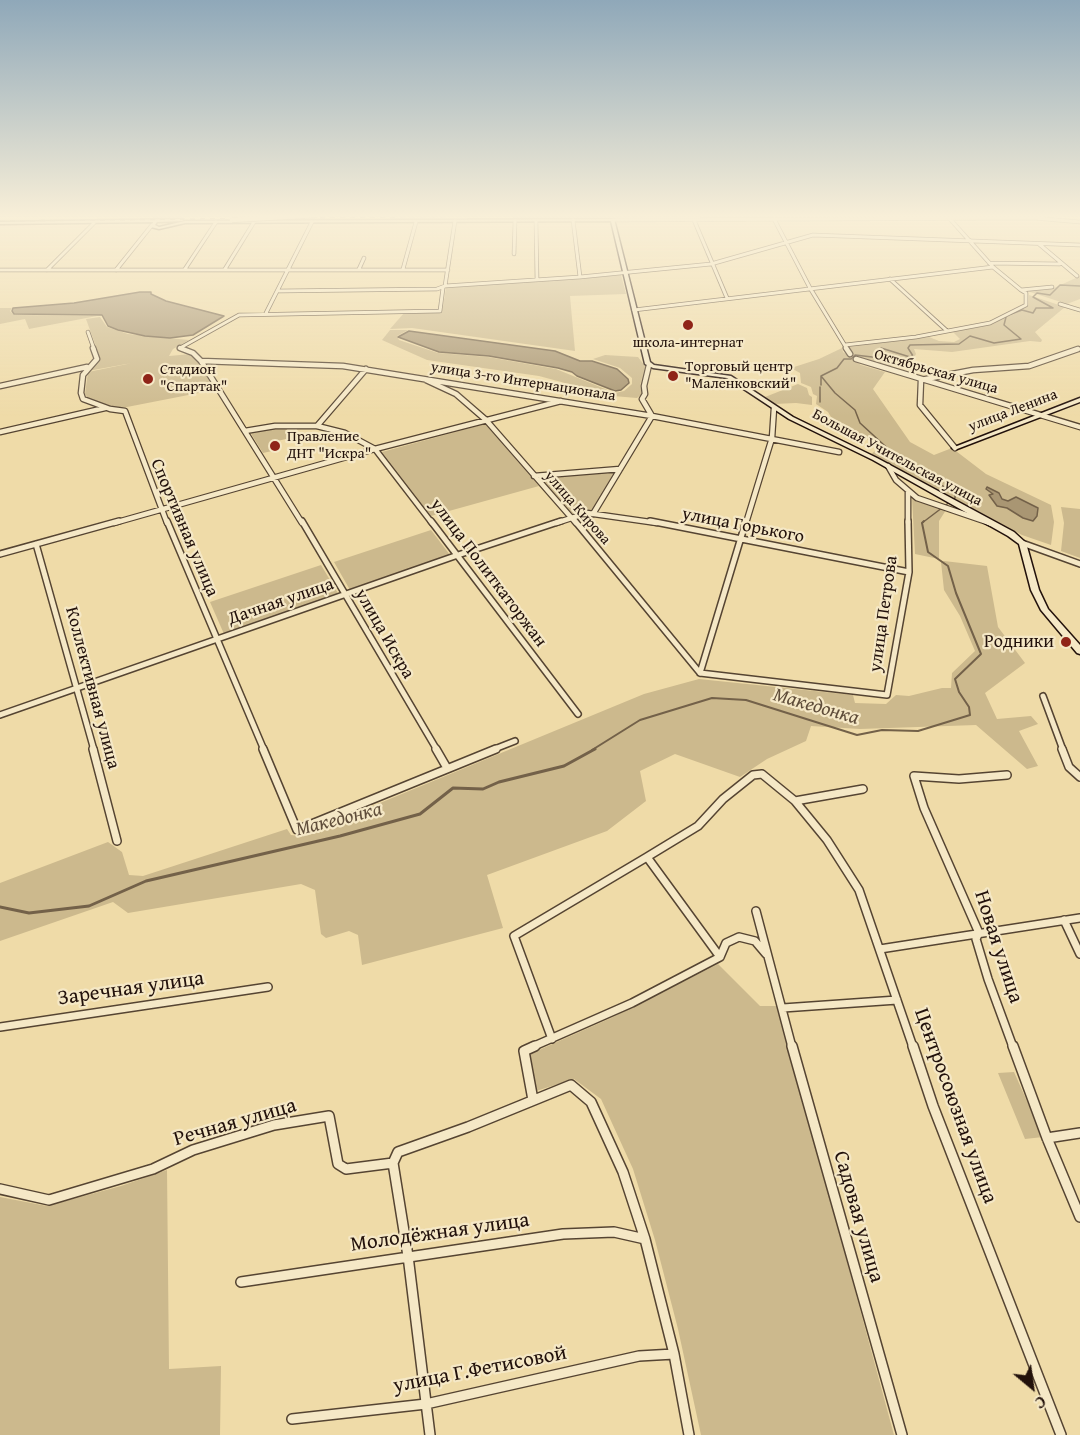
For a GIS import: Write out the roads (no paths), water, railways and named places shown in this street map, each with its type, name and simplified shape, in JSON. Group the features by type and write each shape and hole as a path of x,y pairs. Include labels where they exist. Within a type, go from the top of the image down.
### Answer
{"main road":[{"path":"626,282 647,362"},
{"name":"Большая Учительская улица","path":"647,362 729,378 791,418 942,495 1022,543"},
{"name":"улица Ленина","path":"955,448 1080,400"},
{"path":"1022,543 1038,597 1045,610 1080,651"}],"street":[{"path":"266,313 283,282"},
{"path":"266,313 440,311 445,282"},
{"path":"279,291 444,287 511,282"},
{"path":"719,282 727,298"},
{"name":"Октябрьская улица","path":"807,282 845,345 846,351 850,354"},
{"path":"634,310 864,282"},
{"path":"893,282 946,330"},
{"path":"845,345 916,337 990,323 1026,305 1026,293 1011,282"},
{"path":"1021,290 1052,287"},
{"path":"1060,304 1080,310"},
{"name":"улица Искра","path":"266,313 239,315 180,348 193,353 201,361 346,595 447,768"},
{"name":"Спортивная улица","path":"88,332 97,359 83,375 82,399 105,408 125,411 141,458 197,596 218,640 297,830 447,768"},
{"path":"955,448 920,405 921,380 973,370 1029,366 1078,349"},
{"name":"Октябрьская улица","path":"856,359 1080,427"},
{"name":"улица 3-го Интернационала","path":"201,361 366,369 562,400 839,452"},
{"path":"593,514 652,416 642,399 645,394 647,362"},
{"path":"0,386 89,367"},
{"path":"317,426 366,369"},
{"name":"улица Кирова","path":"420,378 456,394 486,420 572,518 700,673"},
{"path":"0,554 275,479 375,449 562,400"},
{"path":"0,432 105,408"},
{"path":"700,673 772,438 774,408"},
{"path":"245,431 274,426 317,426 345,433 375,449"},
{"name":"улица Политкаторжан","path":"375,449 578,714"},
{"path":"888,466 896,480 917,498 993,524"},
{"path":"534,476 620,469"},
{"name":"улица Петрова","path":"700,673 887,695 909,572 908,492"},
{"name":"улица Горького","path":"572,518 593,514 642,520 909,572"},
{"name":"Дачная улица","path":"0,715 455,556 572,518"},
{"path":"1022,543 1080,564"},
{"name":"Коллективная улица","path":"36,544 78,689 117,841"},
{"path":"1043,696 1069,767 1080,777"},
{"path":"447,768 515,741"},
{"name":"Центросоюзная улица","path":"647,857 698,826 723,799 753,775 762,774 795,801 827,840 859,890 933,1106 1061,1435"},
{"name":"Новая улица","path":"1007,775 959,779 914,776 924,808 979,933 976,939 988,979 1047,1138 1080,1218"},
{"path":"795,801 863,789"},
{"path":"552,1039 514,936 647,857 720,957"},
{"name":"Садовая улица","path":"756,911 810,1115 903,1435"},
{"path":"880,949 1080,918"},
{"path":"1064,920 1080,954"},
{"path":"532,1100 524,1051 632,1004 720,957 726,943 739,937 755,941 767,955"},
{"name":"Заречная улица","path":"0,1026 267,987"},
{"path":"783,1008 897,1000"},
{"path":"430,1435 408,1256 393,1163 398,1152 468,1127 571,1085 591,1102 623,1172 645,1239 674,1354 689,1435"},
{"name":"Речная улица","path":"0,1189 49,1200 153,1169 193,1150 274,1125 328,1116 338,1164 346,1169 393,1163"},
{"path":"1047,1138 1080,1133"},
{"name":"Молодёжная улица","path":"241,1282 563,1234 614,1232 645,1239"},
{"name":"улица Г.Фетисовой","path":"292,1419 426,1404 639,1356 674,1354"}],"waterway":[{"name":"Македонка","path":"1011,314 1022,310 1033,313 1036,308 1053,308 1033,297 1037,293 1050,295 1060,285 1080,286"},
{"name":"Македонка","path":"821,376 837,368 844,359 851,359 855,355 881,358 881,348 910,357 913,356 908,348 910,345 959,344 970,336 994,343 1021,339 1004,325 1006,317"},
{"name":"Македонка","path":"821,376 835,393 855,410 860,423 896,456 955,494 955,498 922,523"},
{"name":"Македонка","path":"821,376 821,385"},
{"path":"820,387 820,402"},
{"name":"Македонка","path":"592,750 640,720 712,698 746,700 857,735 882,730 918,731 970,715 969,707 959,692 955,679 981,654 956,593 948,566 928,552 922,523"},
{"name":"Македонка","path":"0,907 29,913 89,906 146,881 340,836 420,814 453,788 483,789 499,782 564,766 595,749"}],"place":[{"name":"школа-интернат","path":"688,325"},
{"name":"Торговый центр \"Маленковский\"","path":"673,376"},
{"name":"Стадион \"Спартак\"","path":"148,379"},
{"name":"Правление ДНТ \"Искра\"","path":"275,446"},
{"name":"Родники","path":"1066,642"}]}
